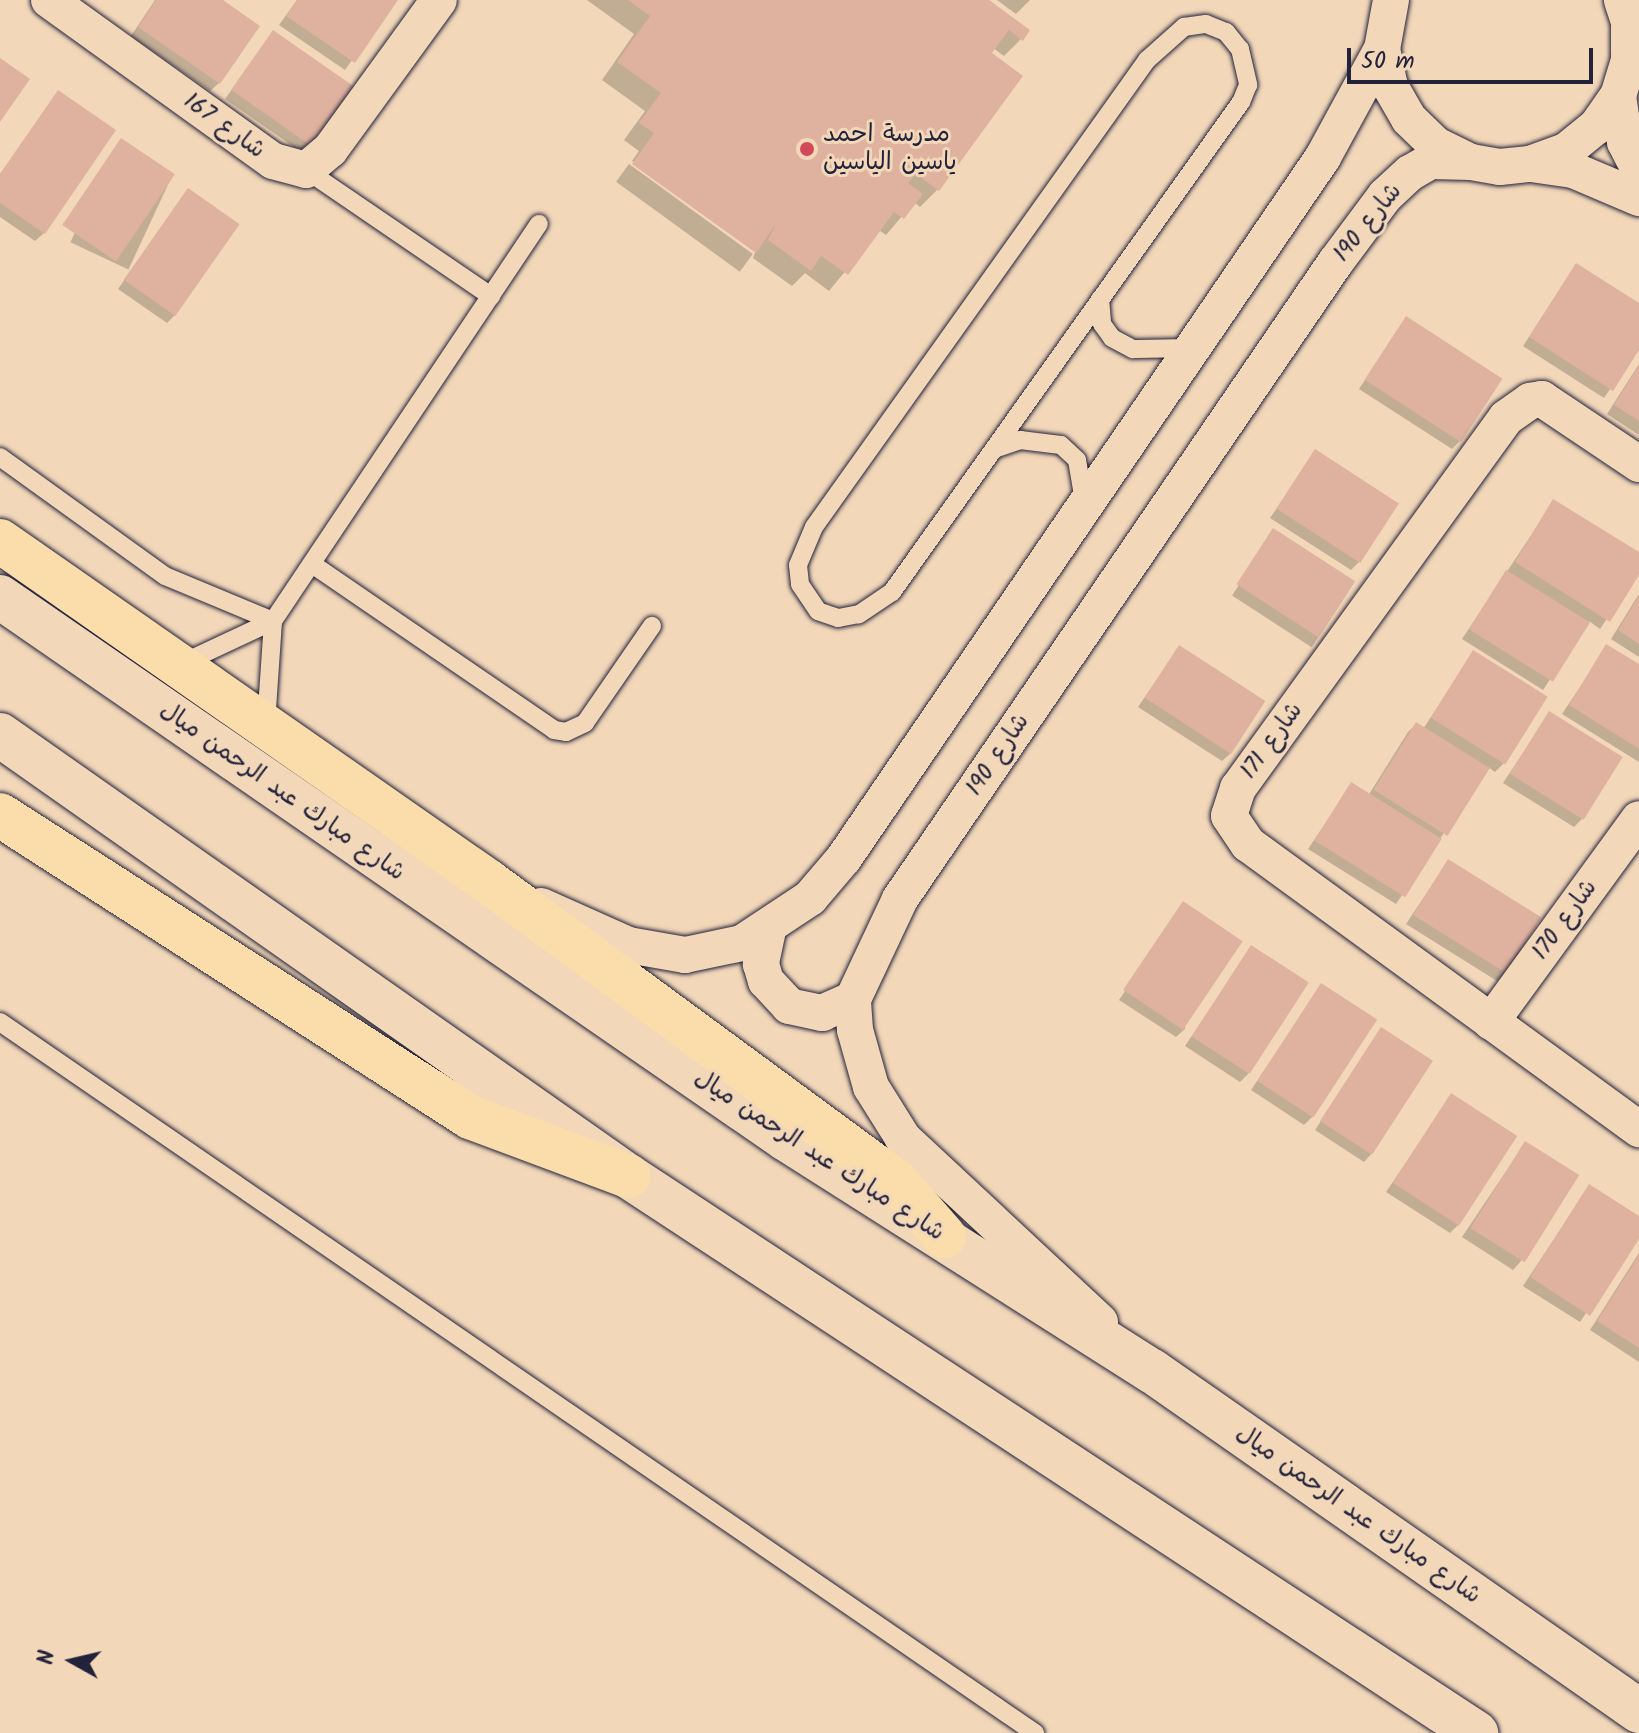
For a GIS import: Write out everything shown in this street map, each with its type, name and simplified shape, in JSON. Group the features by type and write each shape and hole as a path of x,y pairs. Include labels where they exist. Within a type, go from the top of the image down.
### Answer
{"highway":[{"path":"0,541 489,882 897,1182 944,1236"},
{"path":"0,815 470,1117 628,1176"}],"main road":[{"name":"شارع مبارك عبد الرحمن ميال","path":"0,597 786,1139 944,1236 1152,1371 1639,1711"},
{"path":"0,735 628,1176 1476,1733"}],"street":[{"name":"شارع 167","path":"49,0 273,161 306,170"},
{"path":"306,170 330,150 439,0"},
{"path":"489,882 656,953 714,952 768,930 810,898 844,858 1323,157 1382,49 1391,0"},
{"path":"1530,164 1576,143 1596,127 1618,96 1629,60 1629,22 1622,0"},
{"path":"1382,49 1390,86 1409,119 1436,145 1471,162"},
{"path":"1618,96 1625,142 1639,169"},
{"name":"شارع 190","path":"853,999 900,899 1335,263 1385,196 1410,173 1431,161 1530,164 1573,170 1639,198"},
{"name":"شارع 171","path":"1639,464 1542,399 1530,401 1506,418 1238,788 1229,816 1248,844 1639,1129"},
{"name":"شارع 170","path":"1491,1022 1639,819"},
{"path":"768,930 761,964 775,995 789,1006 822,1013 853,999 855,1030 871,1087 903,1138 1152,1371"}],"lane":[{"path":"1206,24 1226,32 1247,65 1248,85 1241,102 1100,299 994,449 877,605 838,618 818,611 807,600 798,565 814,527 1147,60 1184,27 1206,24"},
{"path":"306,170 491,296"},
{"path":"178,666 273,621 539,224"},
{"path":"1100,299 1102,324 1112,338 1133,349 1192,348"},
{"path":"994,449 1020,440 1061,445 1077,460 1085,504"},
{"path":"0,457 165,576 273,621"},
{"path":"312,564 554,730 566,732 585,723 652,626"},
{"path":"266,728 273,621"},
{"path":"0,1022 1035,1733"}],"building":[{"path":"156,0 223,0 260,26 220,84 138,27"},
{"path":"297,0 398,0 355,63 286,16"},
{"name":"مدرسة احمد ياسين الياسين","path":"628,0 989,0 1030,30 1023,41 1009,30 992,53 1023,76 939,191 916,174 908,183 923,194 904,219 894,212 848,275 821,256 811,271 768,240 776,224 756,253 632,164 654,133 639,123 661,93 617,62 650,16"},
{"path":"273,30 361,91 319,151 231,90"},
{"path":"0,58 30,79 0,122"},
{"path":"58,90 116,130 45,234 0,203 0,174"},
{"path":"121,138 175,174 116,261 62,225"},
{"path":"188,188 240,224 175,316 124,280"},
{"path":"1576,263 1639,303 1639,350 1613,391 1529,337"},
{"path":"1406,316 1502,379 1461,442 1365,380"},
{"path":"1639,365 1639,421 1614,405"},
{"path":"1315,449 1399,503 1360,563 1276,509"},
{"path":"1553,499 1639,552 1639,575 1610,622 1515,562"},
{"path":"1273,528 1355,581 1319,638 1237,584"},
{"path":"1506,570 1590,622 1553,682 1469,629"},
{"path":"1639,596 1639,644 1618,630"},
{"path":"1606,644 1639,664 1639,749 1569,705"},
{"path":"1179,645 1265,701 1231,754 1145,698"},
{"path":"1473,650 1548,697 1505,764 1431,718"},
{"path":"1549,711 1623,757 1584,820 1510,774"},
{"path":"1416,722 1490,768 1447,836 1374,790"},
{"path":"1351,782 1442,839 1405,897 1314,841"},
{"path":"1448,859 1541,917 1506,973 1413,915"},
{"path":"1183,901 1243,941 1183,1030 1123,990"},
{"path":"1251,945 1309,983 1250,1074 1192,1036"},
{"path":"1321,983 1377,1019 1313,1118 1257,1081"},
{"path":"1381,1027 1433,1061 1372,1155 1320,1121"},
{"path":"1451,1093 1517,1136 1459,1226 1393,1183"},
{"path":"1525,1141 1579,1175 1525,1262 1470,1228"},
{"path":"1589,1184 1639,1216 1639,1239 1590,1316 1530,1277"},
{"path":"1639,1255 1639,1348 1597,1321"}],"place":[{"name":"مدرسة احمد ياسين الياسين","path":"807,149"}]}
